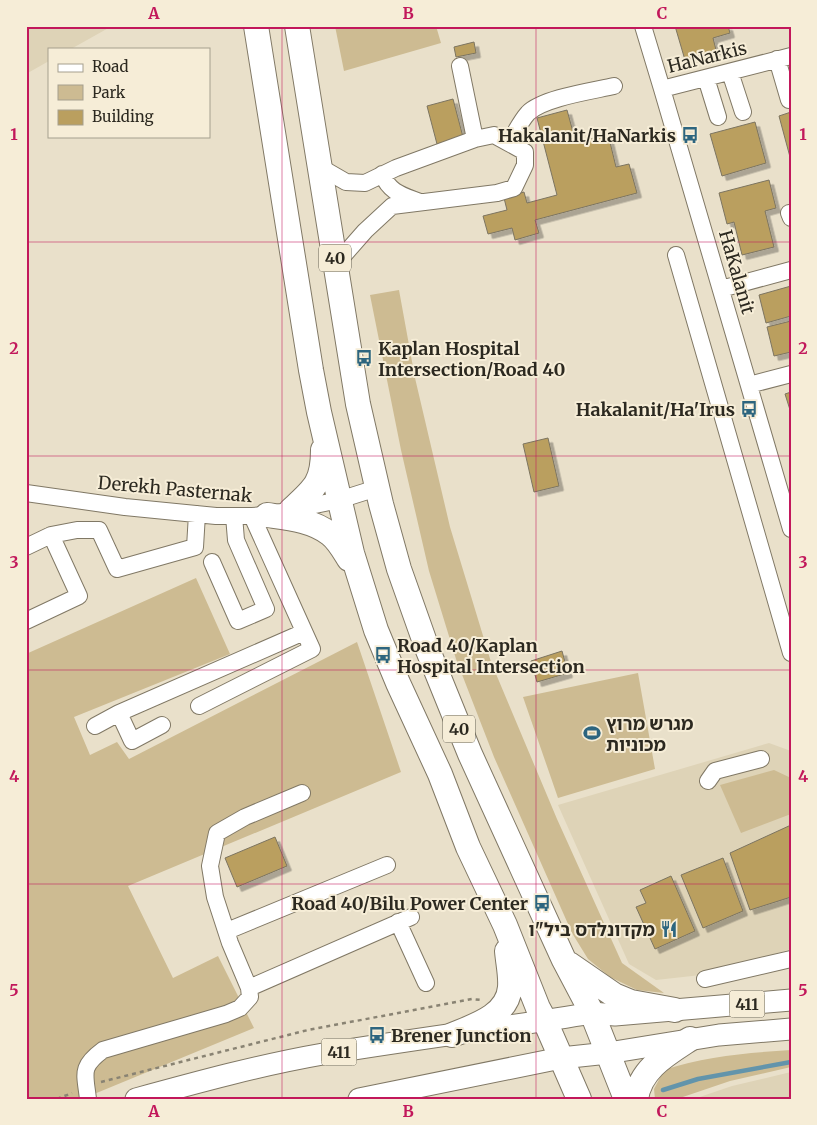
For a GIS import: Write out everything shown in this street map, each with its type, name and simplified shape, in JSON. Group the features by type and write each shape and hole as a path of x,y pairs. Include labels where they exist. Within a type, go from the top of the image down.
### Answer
{"highway":[{"name":"40","path":"256,26 311,370 338,500 357,570 376,630 398,684 440,774 468,847 505,925 575,1096"},
{"name":"40","path":"297,26 355,388 377,488 399,569 450,706 564,960 592,1013 626,1099"},
{"path":"291,510 311,492 318,481 323,467 322,428"},
{"path":"259,516 301,520 330,534 357,570"},
{"path":"452,1035 483,1022 500,1011 505,1003 510,988 505,925"},
{"path":"564,960 614,995 631,1002 675,1010"},
{"path":"636,1099 643,1077 651,1068 664,1056 690,1039"}],"main road":[{"name":"411","path":"136,1099 270,1065 322,1054 592,1013 615,1015 791,1000"},
{"name":"411","path":"359,1099 561,1058 608,1053 690,1039 791,1029"}],"street":[{"name":"HaKalanit","path":"643,26 749,385 783,478 791,530"},
{"path":"784,58 789,100"},
{"name":"HaNarkis","path":"662,89 784,58"},
{"path":"460,66 475,139"},
{"path":"730,72 743,112"},
{"path":"706,78 718,117"},
{"path":"509,143 518,127 530,112 556,98 614,86"},
{"path":"320,167 346,182 364,183 396,168 475,139 494,135 525,152 525,165 514,188 497,193 392,206 365,230 336,264"},
{"path":"382,174 386,184 392,190 422,202"},
{"path":"676,255 791,653"},
{"path":"721,289 791,270"},
{"path":"749,385 791,374"},
{"name":"Derekh Pasternak","path":"26,493 125,507 197,514 259,516 338,500 377,488"},
{"path":"26,547 51,535 77,530 99,530 117,569 195,547 197,514"},
{"path":"212,562 238,621 266,609 236,540 234,516"},
{"path":"199,706 312,649 259,516"},
{"path":"26,621 79,596 51,535"},
{"path":"95,726 119,713 304,632"},
{"path":"119,713 132,741 162,725"},
{"path":"708,781 715,771 761,759"},
{"path":"87,1093 85,1073 90,1060 102,1050 226,1014 240,1008 250,997 249,988 226,931 215,897 210,866 217,833 245,817 302,793"},
{"path":"226,931 387,865"},
{"path":"249,988 405,919 426,983"},
{"path":"704,979 791,959"}],"path":[{"path":"87,1093 106,1080 308,1030 472,999 505,1003"}],"shaded area":[{"path":"26,26 112,26 73,48 48,48 48,62 26,74"},
{"path":"769,743 791,751 791,949 701,975 656,980 629,964 558,805"},
{"path":"791,1072 791,1099 694,1099 732,1086"}],"green space":[{"path":"335,26 436,26 441,43 344,71"},
{"path":"399,290 415,378 450,527 491,662 557,819 622,963 664,993 637,990 610,977 588,959 572,933 494,757 456,659 429,571 401,450 370,295"},
{"path":"196,578 230,654 74,717 90,755 117,742 129,759 357,642 401,772 128,886 173,978 218,956 254,1028 82,1099 26,1099 26,654"},
{"name":"מגרש מרוץ מכוניות","path":"638,673 655,769 558,798 523,697"},
{"path":"774,770 791,778 791,814 741,833 720,785"},
{"path":"791,1050 791,1067 730,1081 677,1099 655,1099 654,1089 664,1070 711,1058"}],"building":[{"path":"675,26 728,26 730,33 713,38 716,50 685,60"},
{"path":"474,42 476,53 456,57 454,47"},
{"path":"453,99 463,137 437,144 427,106"},
{"path":"567,110 576,143 608,134 616,167 629,164 637,193 535,220 539,233 515,240 512,228 488,234 483,216 507,210 504,198 524,192 527,203 557,195 537,118"},
{"path":"791,112 791,157 790,157 779,116"},
{"path":"755,122 766,163 722,176 710,134"},
{"path":"769,180 776,208 765,211 774,247 742,255 734,222 727,224 719,193"},
{"path":"791,286 791,316 766,323 759,295"},
{"path":"791,321 791,352 774,356 767,327"},
{"path":"791,392 791,413 785,394"},
{"path":"548,438 559,486 534,492 523,444"},
{"path":"562,651 568,673 537,682 531,661"},
{"path":"791,825 791,897 750,910 730,853"},
{"path":"275,837 287,866 237,887 225,858"},
{"path":"723,858 743,911 703,928 681,875"},
{"path":"671,876 695,931 655,949 636,907 646,903 640,890"}],"waterway":[{"path":"663,1090 698,1079 791,1062"}],"place":[{"name":"Hakalanit/HaNarkis","path":"690,135"},
{"name":"Kaplan Hospital Intersection/Road 40","path":"364,358"},
{"name":"Hakalanit/Ha'Irus","path":"749,409"},
{"name":"Road 40/Kaplan Hospital Intersection","path":"383,655"},
{"name":"מגרש מרוץ מכוניות","path":"592,733"},
{"name":"Road 40/Bilu Power Center","path":"542,903"},
{"name":"מקדונלדס ביל\"ו","path":"669,929"},
{"name":"Brener Junction","path":"377,1035"}]}
